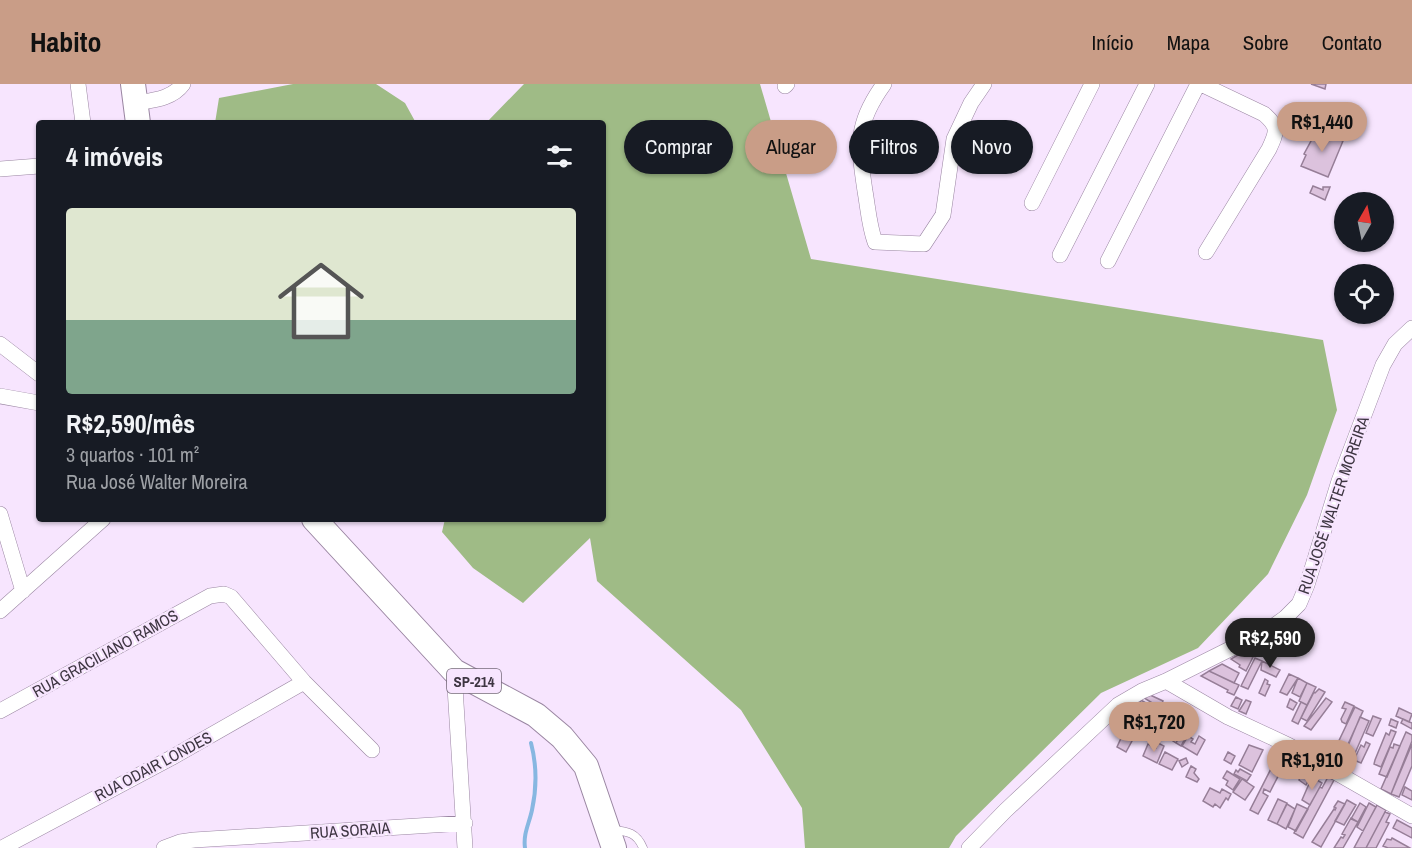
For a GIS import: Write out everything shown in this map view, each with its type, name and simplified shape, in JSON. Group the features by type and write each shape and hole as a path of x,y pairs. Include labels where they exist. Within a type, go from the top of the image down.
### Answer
{"main road":[{"name":"SP-214","path":"317,522 454,671 536,715 562,737 585,766 611,839"}],"street":[{"path":"78,84 83,120"},
{"path":"136,103 170,96 183,84"},
{"path":"884,84 864,117 860,136 860,158 870,223 875,242 915,244 924,244 943,215 954,139 971,103 984,84"},
{"path":"1032,203 1092,84"},
{"path":"1060,255 1147,84"},
{"path":"1108,261 1200,84 1264,114 1275,127 1269,149 1206,252"},
{"path":"0,169 36,166"},
{"name":"RUA JOSÉ WALTER MOREIRA","path":"969,848 1118,705 1268,630 1299,604 1339,481 1383,364 1395,344 1412,328"},
{"path":"0,344 36,372"},
{"path":"0,396 36,402"},
{"path":"0,514 22,591"},
{"path":"0,611 100,522"},
{"name":"RUA GRACILIANO RAMOS","path":"0,711 210,596 224,594 231,597 304,682"},
{"path":"454,671 465,848"},
{"path":"1166,681 1228,717 1288,745 1412,816"},
{"path":"304,682 372,750"},
{"name":"RUA ODAIR LONDES","path":"2,848 171,758 304,682"},
{"name":"RUA SORAIA","path":"164,848 194,840 465,823"}],"lane":[{"path":"611,839 627,831 636,835 643,848"}],"green space":[{"path":"293,84 376,84 405,103 414,120 215,120 219,98"},
{"path":"524,84 760,84 770,120 745,120 745,174 786,174 811,259 1323,340 1337,410 1307,495 1268,574 1198,648 1101,693 956,836 949,848 805,848 802,808 741,710 597,581 590,538 523,603 473,568 442,532 444,522 606,522 606,120 489,120"}],"building":[{"path":"1311,84 1326,84 1325,89"},
{"path":"1317,130 1343,141 1328,177 1301,166 1306,155 1304,154"},
{"path":"1313,186 1323,190 1323,187 1330,187 1325,200 1310,193"},
{"path":"1243,652 1253,657 1246,671 1231,659"},
{"path":"1255,658 1262,661 1248,689 1241,686"},
{"path":"1262,661 1280,670 1276,677 1261,670"},
{"path":"1222,664 1239,673 1234,683 1209,671"},
{"path":"1209,671 1239,685 1234,695 1201,676"},
{"path":"1289,674 1298,678 1287,695 1280,692"},
{"path":"1298,678 1307,683 1300,697 1292,693"},
{"path":"1265,679 1270,685 1265,696 1259,693"},
{"path":"1307,683 1316,687 1307,705 1299,701"},
{"path":"1319,689 1325,692 1307,721 1301,718 1314,692"},
{"path":"1148,694 1163,701 1161,706 1165,710 1159,720 1134,705 1136,701 1140,703 1141,700 1158,710 1159,707 1141,696"},
{"path":"1236,697 1242,700 1238,709 1231,706"},
{"path":"1326,698 1332,702 1311,730 1304,726"},
{"path":"1290,699 1297,703 1293,710 1287,707"},
{"path":"1246,700 1251,702 1246,714 1239,711"},
{"path":"1301,702 1307,705 1298,724 1292,721"},
{"path":"1345,702 1354,706 1346,724 1341,719 1346,709 1342,708"},
{"path":"1355,707 1363,711 1344,753 1335,749"},
{"path":"1399,708 1412,714 1409,722 1396,716"},
{"path":"1163,712 1170,716 1166,723 1159,720"},
{"path":"1373,716 1381,719 1373,736 1366,733"},
{"path":"1360,717 1369,721 1349,767 1340,762"},
{"path":"1181,719 1187,722 1176,743 1170,739"},
{"path":"1391,719 1398,722 1396,728 1389,725"},
{"path":"1403,719 1412,723 1412,729 1401,723"},
{"path":"1128,723 1139,728 1126,752 1117,747"},
{"path":"1157,724 1172,732 1169,738 1154,730"},
{"path":"1185,726 1190,729 1181,746 1176,743"},
{"path":"1391,730 1396,732 1381,767 1374,764 1375,760 1386,733 1389,735"},
{"path":"1406,732 1412,735 1412,741 1391,794 1381,789"},
{"path":"1188,736 1195,744 1199,736 1205,740 1197,755 1182,746"},
{"path":"1366,742 1370,744 1361,763 1354,760 1361,745 1364,747"},
{"path":"1158,743 1164,746 1157,763 1143,756 1148,744 1156,748"},
{"path":"1394,744 1400,746 1387,777 1379,774 1390,747 1393,748"},
{"path":"1412,744 1412,766 1399,797 1391,794"},
{"path":"1249,745 1263,750 1252,772 1239,765"},
{"path":"1165,752 1178,759 1172,770 1159,764"},
{"path":"1228,752 1235,756 1231,764 1224,760"},
{"path":"1279,753 1288,757 1270,792 1264,789 1263,793 1268,796 1258,814 1250,810"},
{"path":"1186,758 1188,763 1182,767 1179,761"},
{"path":"1191,766 1196,769 1194,773 1199,779 1197,782 1186,777"},
{"path":"1240,769 1251,775 1247,781 1234,774"},
{"path":"1304,769 1312,774 1306,785 1299,780"},
{"path":"1227,771 1240,779 1233,790 1226,785 1228,781 1223,778"},
{"path":"1312,777 1322,783 1310,805 1302,800"},
{"path":"1328,777 1334,780 1303,838 1294,833"},
{"path":"1242,779 1254,787 1245,800 1233,792"},
{"path":"1405,787 1412,791 1412,800 1402,795"},
{"path":"1210,788 1220,793 1222,789 1231,794 1220,808 1203,801"},
{"path":"1278,799 1287,803 1277,824 1268,820"},
{"path":"1347,800 1356,805 1344,825 1335,821"},
{"path":"1338,801 1345,804 1321,847 1312,842 1335,810 1334,807"},
{"path":"1360,803 1366,807 1358,822 1351,819"},
{"path":"1369,803 1376,807 1363,831 1357,827"},
{"path":"1287,804 1295,809 1286,829 1277,824"},
{"path":"1297,804 1308,809 1296,831 1288,827"},
{"path":"1377,805 1386,810 1366,848 1354,848"},
{"path":"1385,812 1390,814 1386,822 1389,823 1376,848 1366,848"},
{"path":"1351,818 1358,822 1343,848 1334,848 1345,835 1342,834"},
{"path":"1397,820 1412,828 1412,838 1393,828"},
{"path":"1392,838 1410,848 1383,846 1387,839"}],"waterway":[{"path":"525,848 535,793 535,768 531,743"}]}
